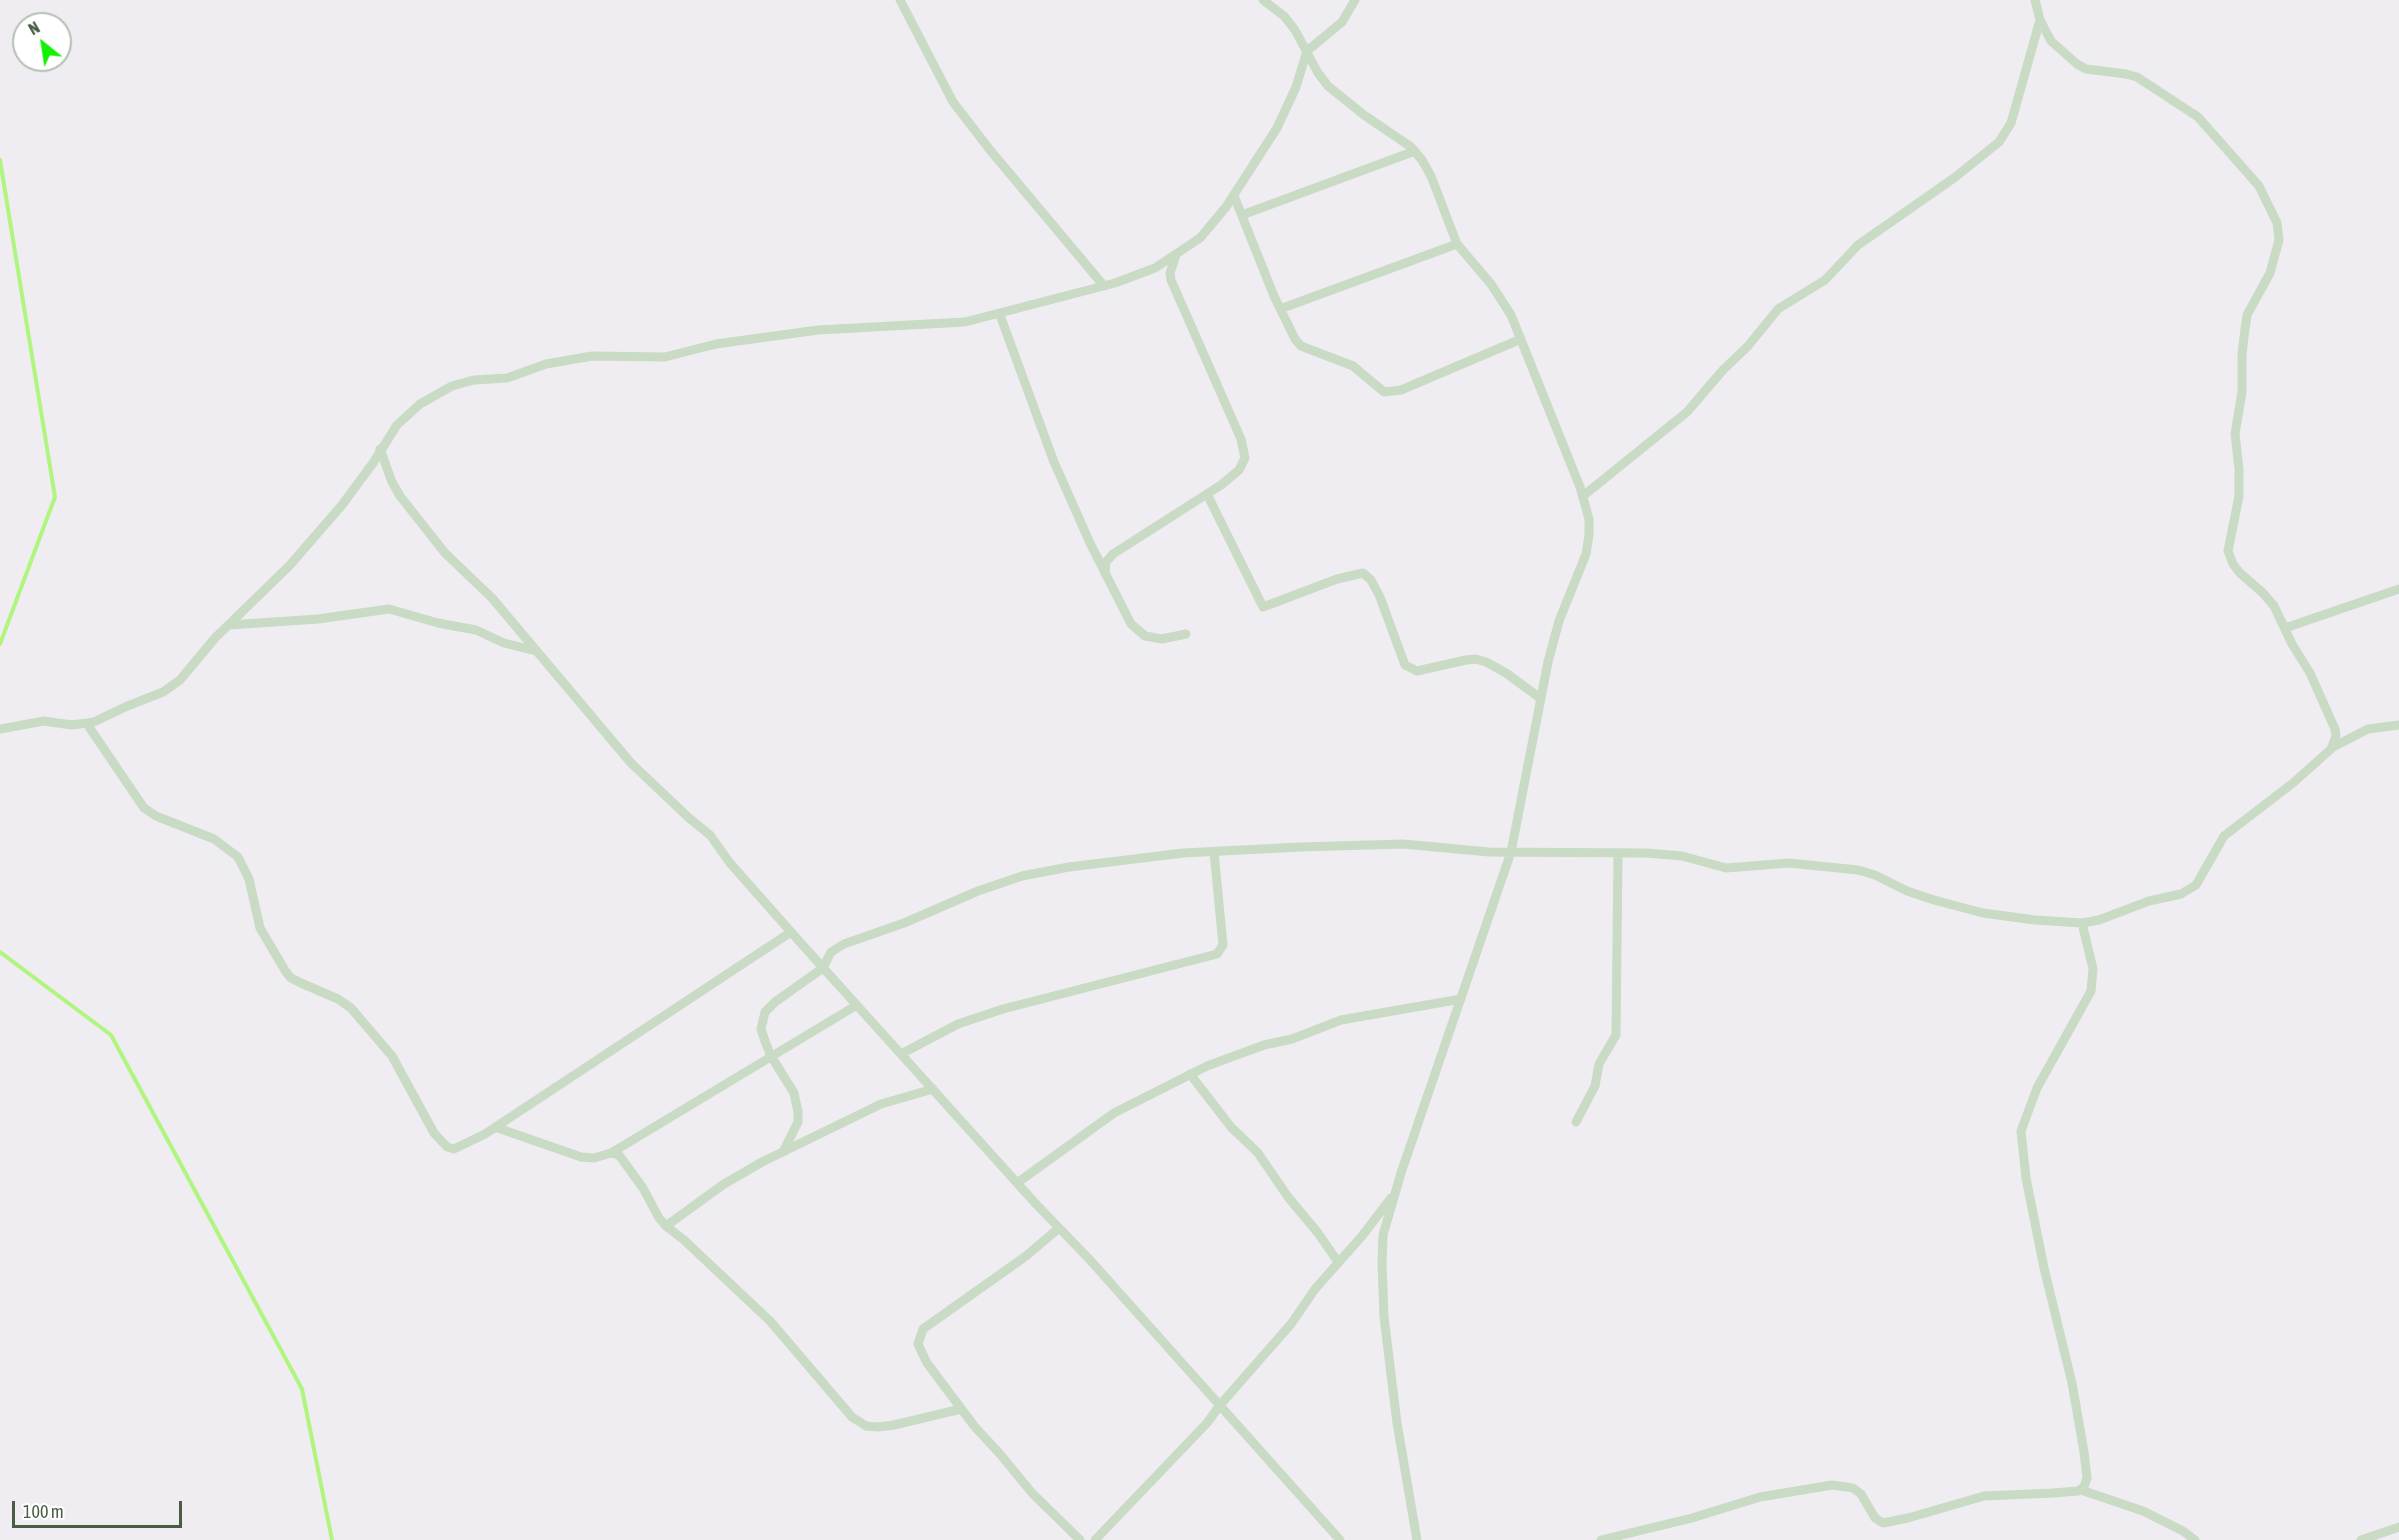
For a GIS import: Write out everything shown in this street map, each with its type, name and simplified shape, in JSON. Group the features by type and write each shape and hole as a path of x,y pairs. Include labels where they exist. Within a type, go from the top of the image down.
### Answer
{"street":[{"path":"900,0 953,102 1104,286"},
{"path":"1263,0 1284,16 1295,30 1328,86 1415,151 1431,176 1445,219 1457,244 1491,284 1511,315 1589,519 1586,554 1559,621 1540,698 1511,852 1395,1191 1383,1235 1384,1317 1397,1423 1417,1540"},
{"path":"0,729 44,721 72,725 87,724 169,688 189,671 203,651 303,552 360,483 389,434 420,404 452,386 474,380 507,378 546,364 606,355 665,357 716,345 792,333 916,323 965,322 1000,315 1145,273 1200,238 1234,196 1277,128 1296,87 1307,51 1342,22 1355,0"},
{"path":"2035,0 2040,20 2051,41 2076,64 2086,69 2138,77 2198,117 2252,177 2271,206 2279,240 2270,273 2252,305 2246,322 2242,354 2242,392 2235,434 2240,469 2239,496 2228,551 2233,564 2240,573 2274,606 2310,673 2335,729 2331,749"},
{"path":"1582,496 1687,412 1723,370 1748,346 1778,309 1825,280 1858,245 1999,142 2011,123 2040,20"},
{"path":"1242,215 1415,151"},
{"path":"1234,196 1280,309 1295,339 1301,346 1353,366 1384,392 1401,390 1521,339"},
{"path":"1280,309 1457,244"},
{"path":"1105,574 1106,562 1113,554 1208,494 1239,470 1245,458 1171,280 1170,273 1176,255"},
{"path":"1000,315 1054,462 1126,615 1138,632 1145,636 1162,639 1186,634"},
{"path":"380,449 396,489 426,529 458,566 492,598 631,763 688,818 710,834 730,863 823,968 1340,1540"},
{"path":"1208,494 1263,607 1337,579 1363,573 1371,580 1380,597 1405,665 1417,671 1476,659 1506,673 1540,698"},
{"path":"2285,628 2399,589"},
{"path":"229,625 318,619 389,609 438,623 476,630 504,644 537,652"},
{"path":"87,724 144,808 156,816 214,839 238,857 249,879 260,927 286,972 291,978 338,999 351,1008 392,1056 435,1133 447,1147 454,1149 469,1143 495,1127 791,932"},
{"path":"783,1152 798,1122 798,1112 794,1093 771,1056 761,1029 765,1012 775,1002 823,968 831,952 844,944 1022,876 1183,853 1403,843 1511,852 1682,856 1726,868 1789,863 1858,870 1875,874 1907,891 1959,907 2035,920 2082,923 2099,920 2192,888 2200,881 2216,847 2224,836 2293,783 2331,749 2368,729 2399,725"},
{"path":"901,1054 958,1024 1003,1009 1217,954 1223,945 1214,852"},
{"path":"1576,1122 1595,1086 1599,1064 1609,1051 1616,1035 1618,853"},
{"path":"2082,923 2093,969 2091,991 2037,1088 2021,1131 2026,1178 2044,1268 2072,1383 2084,1452 2087,1478 2082,1490"},
{"path":"1017,1183 1114,1113 1190,1074 1243,1052 1292,1039 1341,1020 1461,999"},
{"path":"495,1127 581,1157 594,1158 611,1153 857,1005"},
{"path":"1190,1074 1231,1127 1258,1153 1288,1197 1318,1233 1338,1262"},
{"path":"666,1226 731,1179 783,1152 881,1104 933,1089"},
{"path":"611,1153 619,1155 624,1160 666,1226 684,1240 770,1321 852,1417 866,1426 878,1427 961,1409"},
{"path":"1095,1540 1199,1431 1291,1324 1315,1288 1373,1222 1395,1191"},
{"path":"1059,1228 1026,1257 936,1319 920,1334 918,1344 927,1363 961,1409 1032,1493 1080,1540"},
{"path":"1601,1540 1692,1518 1760,1497 1833,1485 1853,1488 1861,1494 1875,1518 1883,1523 1984,1496 2082,1490 2143,1511 2183,1531 2194,1540"},
{"path":"2361,1540 2399,1527"}],"waterway":[{"path":"0,160 55,497 0,644"},
{"path":"0,952 111,1035 302,1389 332,1540"}]}
